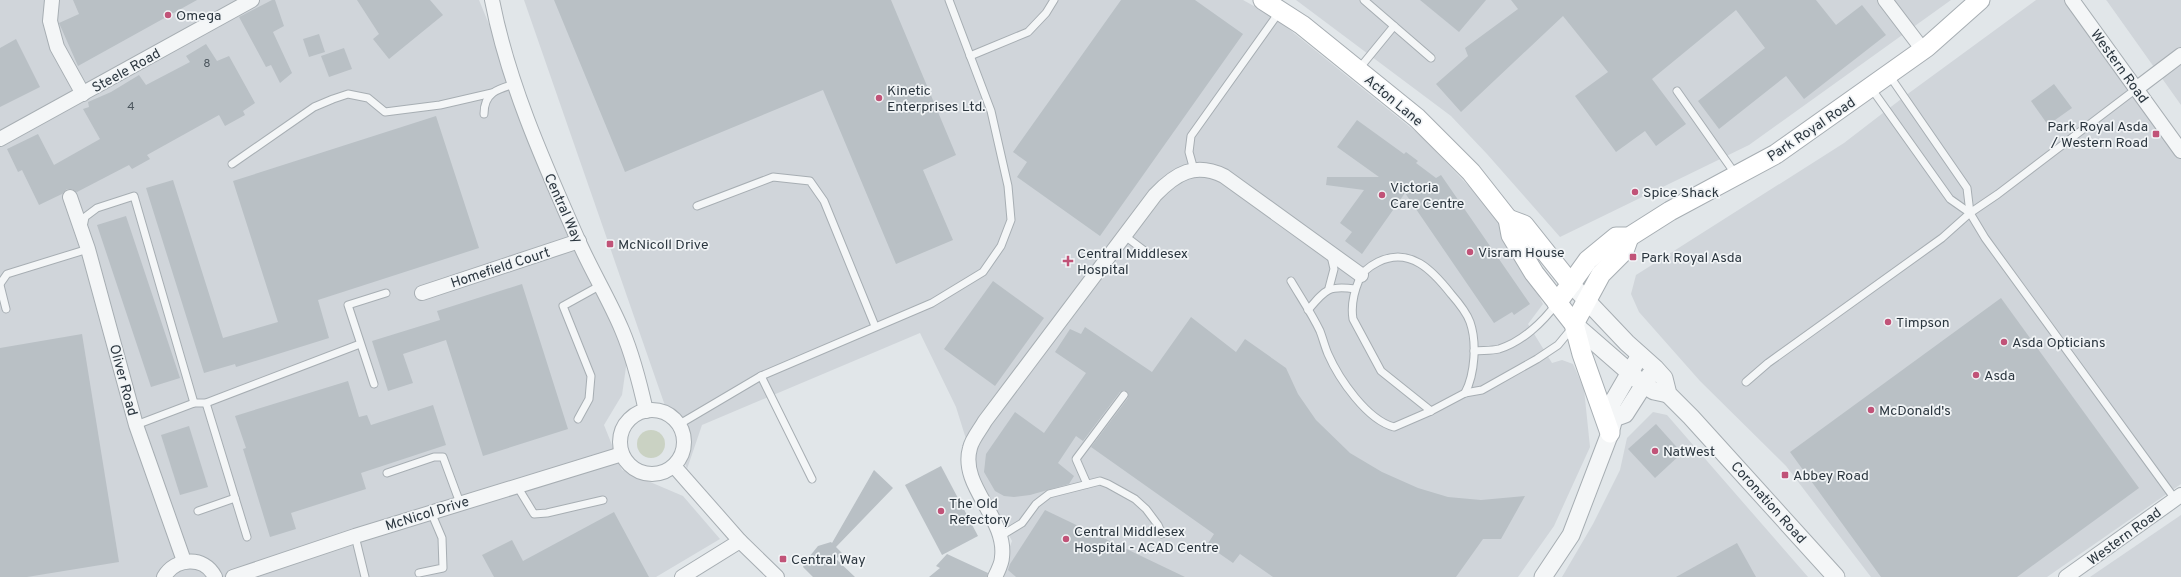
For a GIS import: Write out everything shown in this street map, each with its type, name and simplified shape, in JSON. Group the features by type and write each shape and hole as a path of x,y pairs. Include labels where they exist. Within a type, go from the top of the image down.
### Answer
{"main road":[{"name":"Acton Lane","path":"1263,0 1302,25 1417,118 1471,172 1508,219 1511,235 1534,273 1574,324"},
{"name":"Park Royal Road","path":"1557,303 1588,260 1616,236 1629,237 1670,211 1776,154 1923,50 1983,0"},
{"name":"Acton Lane","path":"1508,219 1524,225 1571,284"},
{"path":"1612,426 1584,361 1574,324 1601,274 1624,251 1629,237"}],"street":[{"path":"52,0 50,21 57,47 83,94"},
{"name":"Steele Road","path":"0,139 252,0"},
{"name":"Central Way","path":"492,0 497,28 515,84 545,164 578,241 622,330 636,368 646,411"},
{"path":"1885,0 1923,50"},
{"name":"Western Road","path":"2072,0 2181,151"},
{"path":"2136,88 2181,55"},
{"path":"996,577 1002,556 997,526 982,499 969,470 968,458 970,446 985,422 1156,195 1170,180 1194,170 1213,171 1224,176 1361,275"},
{"name":"Oliver Road","path":"70,197 88,249 136,425 184,561"},
{"name":"Homefield Court","path":"422,293 578,241"},
{"name":"Acton Lane","path":"1571,284 1586,301"},
{"name":"Coronation Road","path":"1586,301 1655,368 1664,378 1668,394 1692,417 1836,577"},
{"name":"Coronation Road","path":"1574,324 1654,392 1668,394"},
{"path":"1542,577 1571,535 1612,426 1610,405 1640,355"},
{"path":"1612,426 1625,414 1655,368"},
{"path":"646,411 662,412 673,419 683,435 683,449 674,466 655,474 643,473 630,465 622,454 621,438 625,426 632,418 646,411"},
{"name":"McNicol Drive","path":"233,577 355,536 622,454"},
{"path":"674,466 740,541 777,577"},
{"name":"Western Road","path":"2066,577 2178,497"},
{"path":"682,577 740,541"},
{"path":"164,577 175,565 184,561 201,563 208,568 215,577"}],"lane":[{"path":"678,425 761,376 875,326 932,303 983,272 1001,246 1011,220 1008,186 991,111 949,0"},
{"path":"970,56 1028,32 1046,13 1054,0"},
{"path":"1364,0 1431,58"},
{"path":"1194,170 1189,152 1191,136 1280,11"},
{"path":"1358,70 1394,26"},
{"path":"1889,75 1967,188 1970,213"},
{"path":"484,114 484,105 498,88 515,84"},
{"path":"1871,88 1950,199 1970,213 1985,238 2178,497"},
{"path":"1746,382 1768,363 1942,238 1970,213 1998,194 2136,88"},
{"path":"1677,91 1737,175"},
{"path":"232,164 314,107 348,94 368,98 385,112 440,105 492,94"},
{"path":"697,206 773,177 810,181 824,201 875,326"},
{"path":"82,232 85,217 96,208 134,196 194,403"},
{"path":"1125,236 1146,252"},
{"path":"6,309 0,285 7,274 88,249"},
{"path":"1329,288 1334,269 1331,252"},
{"path":"1431,411 1390,380 1376,365 1353,319 1352,313 1355,289 1361,275 1373,264 1384,259 1397,257 1425,265 1462,307 1470,322 1474,351 1472,381 1465,393"},
{"path":"1291,281 1308,310 1340,375 1355,398 1376,418 1394,427 1431,411 1465,393 1482,390 1537,360 1558,344 1574,324"},
{"path":"578,419 589,399 591,376 563,306 601,285"},
{"path":"1308,310 1323,292 1329,288 1340,287 1355,289"},
{"path":"374,384 348,305 386,293"},
{"path":"1474,351 1499,348 1523,336 1546,319 1557,303"},
{"path":"136,425 194,403 206,403 360,344"},
{"path":"761,376 812,479"},
{"path":"1087,484 1076,459 1124,395"},
{"path":"206,403 247,537"},
{"path":"387,473 434,457 443,457 460,503"},
{"path":"999,537 1022,523 1036,504 1049,494 1100,482 1106,482 1135,500 1146,509 1158,525 1162,534"},
{"path":"517,486 534,514 547,513 603,500"},
{"path":"198,511 235,498"},
{"path":"419,573 443,568 442,538 431,512"},
{"path":"355,536 365,577"}],"shaded area":[{"path":"0,0 479,0 627,360 622,395 604,425 622,470 683,496 720,539 656,577 0,577"},
{"name":"Central Middlesex Hospital","path":"524,0 1243,0 1274,17 1421,136 1499,218 1543,304 1528,324 1552,363 1562,360 1573,364 1584,389 1590,447 1554,526 1518,577 998,577 1012,541 977,474 956,407 920,333 702,425 687,469"},
{"path":"1296,0 1951,0 1749,145 1560,237 1487,154 1451,116"},
{"path":"2036,0 2072,0 2181,154 2181,484 2047,577 1871,577 1786,466 1700,381 1639,312 1631,294 1636,275 1844,143 1909,93"},
{"path":"2106,0 2181,0 2181,105 2107,1"},
{"path":"1653,412 1667,415 1808,577 1562,577 1593,524 1620,470 1627,438"},
{"path":"2181,515 2181,577 2090,577"}],"green space":[{"path":"651,430 661,434 665,444 661,454 651,458 641,454 637,444 641,434"}],"building":[{"path":"73,0 197,0 78,66 59,23 79,14"},
{"path":"272,0 275,0 284,26 273,32 292,73 280,83 271,65 266,67 239,17"},
{"path":"357,0 430,0 443,15 389,59 373,39 379,34"},
{"path":"554,0 891,0 956,155 923,170 953,240 896,264 823,90 625,172"},
{"path":"1121,0 1195,0 1243,34 1100,236 1017,177 1027,162 1013,152"},
{"path":"1420,0 1486,0 1459,32"},
{"path":"1511,0 1816,0 1836,25 1862,5 1886,35 1804,99 1786,76 1719,129 1698,101 1765,48 1736,10 1652,79 1686,124 1656,146 1645,131 1616,152 1575,96 1608,72 1563,16 1461,112 1436,84 1468,56 1465,48 1518,9"},
{"path":"319,34 325,52 309,57 303,39"},
{"path":"16,39 40,87 0,107 0,48"},
{"path":"206,44 217,61 229,56 255,103 243,111 245,115 225,126 219,115 147,155 150,159 132,169 129,165 77,192 72,189 67,189 62,194 39,205 22,170 18,172 7,149 38,134 54,165 100,139 83,109 89,107 88,102 111,92 139,75 146,85 190,62 186,56"},
{"path":"344,48 352,69 329,77 321,56"},
{"path":"2054,84 2072,108 2048,125 2031,101"},
{"path":"436,116 479,248 318,300 329,338 236,367 235,364 204,373 146,188 173,180 223,338 278,322 233,181"},
{"path":"1357,120 1404,154 1406,152 1418,161 1416,163 1436,178 1441,175 1530,304 1514,315 1512,312 1494,323 1405,193 1362,254 1345,241 1352,232 1340,223 1364,190 1326,185 1327,177 1379,177 1337,147"},
{"path":"126,216 180,378 151,387 97,225"},
{"path":"993,281 1044,318 995,386 944,349"},
{"path":"522,284 568,429 483,456 446,340 403,354 413,383 388,391 372,341 440,320 437,311"},
{"name":"Asda","path":"2001,298 2139,488 2017,577 1881,577 1790,452"},
{"path":"1191,317 1236,352 1245,339 1286,368 1298,394 1316,420 1350,453 1382,472 1418,488 1448,497 1481,500 1525,496 1501,539 1483,539 1456,577 1273,577 1240,554 1233,563 1207,545 1214,534 1091,447 1128,398 1128,393 1124,390 1120,392 1083,441 1076,436 1058,463 1074,476 1069,484 1030,495 1014,497 1004,496 995,491 984,472 986,454 1015,412 1044,433 1086,373 1055,352 1070,329 1081,334 1085,327 1152,372"},
{"path":"82,334 119,562 27,577 0,577 0,348"},
{"path":"348,381 359,417 367,415 371,425 433,405 446,445 361,473 366,489 291,513 296,529 270,537 243,449 246,448 235,416"},
{"name":"NatWest","path":"1656,424 1682,453 1655,478 1628,449"},
{"path":"189,426 208,487 180,495 161,435"},
{"name":"The Old Refectory","path":"941,466 978,536 942,555 905,485"},
{"path":"874,470 893,488 836,547 842,553 836,559 855,577 813,577 803,567 805,562 818,546 832,543"},
{"name":"Central Middlesex Hospital - ACAD Centre","path":"1045,510 1185,577 1016,577 1008,570 1010,564"},
{"path":"614,512 649,577 494,577 482,555 512,540 523,561"},
{"path":"1737,543 1756,577 1676,577"},
{"path":"947,554 988,573 987,577 929,577 940,568 936,566"}],"place":[{"name":"Omega","path":"168,15"},
{"name":"Kinetic Enterprises Ltd.","path":"879,98"},
{"name":"Park Royal Asda / Western Road","path":"2156,134"},
{"name":"Spice Shack","path":"1635,192"},
{"name":"Victoria Care Centre","path":"1382,195"},
{"name":"McNicoll Drive","path":"610,244"},
{"name":"Visram House","path":"1470,252"},
{"name":"Park Royal Asda","path":"1633,257"},
{"name":"Central Middlesex Hospital","path":"1068,261"},
{"name":"Timpson","path":"1888,322"},
{"name":"Asda Opticians","path":"2004,342"},
{"name":"Asda","path":"1976,375"},
{"name":"McDonald's","path":"1871,410"},
{"name":"NatWest","path":"1655,451"},
{"name":"Abbey Road","path":"1785,475"},
{"name":"The Old Refectory","path":"941,511"},
{"name":"Central Middlesex Hospital - ACAD Centre","path":"1066,539"},
{"name":"Central Way","path":"783,559"}]}
